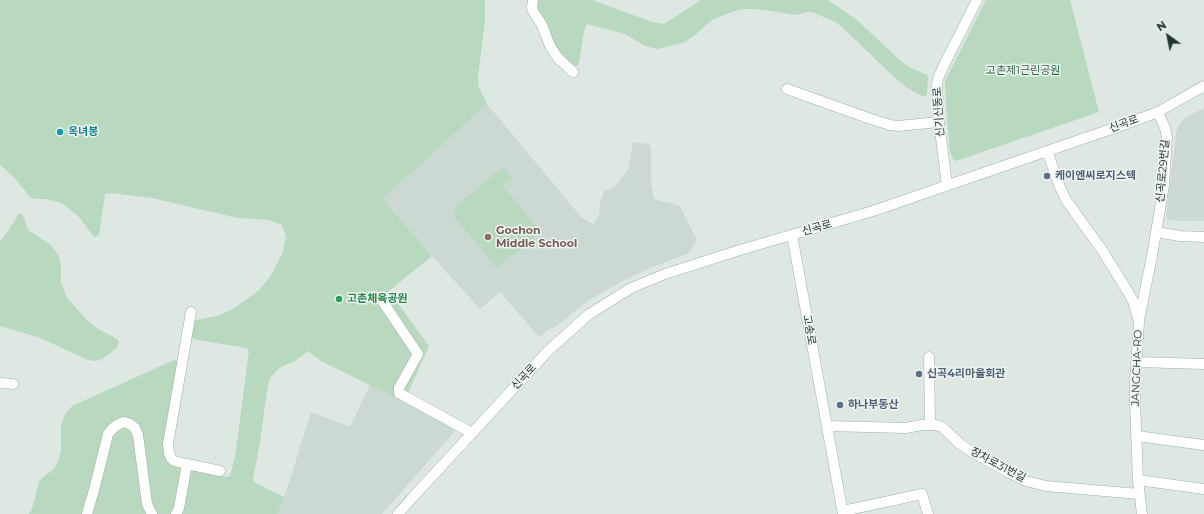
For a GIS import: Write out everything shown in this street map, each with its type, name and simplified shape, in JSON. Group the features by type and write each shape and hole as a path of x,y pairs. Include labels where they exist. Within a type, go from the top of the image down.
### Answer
{"street":[{"path":"533,0 533,11 542,25 550,46 558,58 573,72"},
{"name":"신기신동로","path":"946,185 939,122 937,84 939,76 976,0"},
{"name":"신곡로","path":"398,514 567,333 588,315 632,288 665,274 768,241 873,211 1047,152 1158,112 1204,86"},
{"path":"787,89 890,125 898,126 939,122"},
{"name":"신곡로29번길","path":"1139,322 1164,185 1167,137 1158,112"},
{"name":"JANGCHA-RO","path":"1047,152 1066,200 1102,250 1128,292 1139,322 1135,402 1138,480 1142,514"},
{"path":"1156,232 1180,236 1204,237"},
{"name":"고송로","path":"792,235 843,512 922,494 928,514"},
{"path":"381,299 418,354 399,388 399,392 472,433"},
{"path":"191,312 168,444 169,454 174,460 220,471"},
{"path":"827,426 906,428 930,424 929,357"},
{"path":"1137,362 1204,364"},
{"path":"0,383 13,384"},
{"path":"87,514 108,434 113,428 124,422 135,428 138,435 148,504 152,514"},
{"name":"장차로31번길","path":"930,424 942,427 960,444 972,452 1026,481 1046,486 1139,494"},
{"path":"1137,436 1204,445"},
{"path":"176,514 179,508 187,464"},
{"path":"1138,480 1204,489"}],"shaded area":[{"name":"Gochon Middle School","path":"487,104 582,218 593,224 600,212 599,207 604,191 614,187 628,170 633,142 649,144 651,148 651,179 654,199 678,205 680,207 696,238 696,241 689,253 648,269 621,282 589,300 555,327 539,337 500,292 480,309 383,199"},
{"path":"1204,108 1204,221 1169,220 1166,216 1178,126 1185,118"},
{"path":"370,385 456,430 382,514 277,514 287,489 311,412 350,427"}],"green space":[{"path":"0,0 485,0 485,20 478,78 479,88 487,104 383,199 432,256 389,291 429,346 404,402 321,361 308,351 295,361 276,371 268,384 253,479 254,482 284,497 277,514 29,514 33,506 39,482 54,469 58,461 61,452 61,425 66,413 72,406 174,360 177,361 177,366 164,438 165,455 209,472 225,477 230,476 235,457 249,351 246,348 193,339 191,335 193,323 195,320 217,316 231,310 263,286 273,272 283,252 286,236 282,225 269,220 238,218 152,198 111,193 105,194 99,235 95,237 79,217 61,203 47,199 34,199 29,196 15,178 0,165"},
{"path":"538,0 592,0 652,22 664,24 701,0 828,0 857,20 902,62 909,67 927,75 927,94 922,96 906,87 842,27 835,22 812,12 795,15 765,10 742,9 712,20 685,42 658,49 645,46 625,34 587,24 584,32 579,62 578,65 575,66 564,59 554,47 537,7"},
{"name":"고촌제1근린공원","path":"986,0 1070,0 1099,112 956,161 953,159 950,152 945,81"},
{"path":"503,167 512,178 503,186 541,232 497,268 454,217 456,206"},
{"path":"20,213 23,215 28,230 51,245 58,255 61,265 61,282 68,299 95,327 117,339 119,342 117,348 102,359 96,361 88,360 38,337 0,326 0,242"}],"place":[{"name":"옥녀봉","path":"60,132"},
{"name":"케이엔씨로지스텍","path":"1047,176"},
{"name":"Gochon Middle School","path":"488,237"},
{"name":"고촌체육공원","path":"339,299"},
{"name":"신곡4리마을회관","path":"919,374"},
{"name":"하나부동산","path":"840,405"}]}
